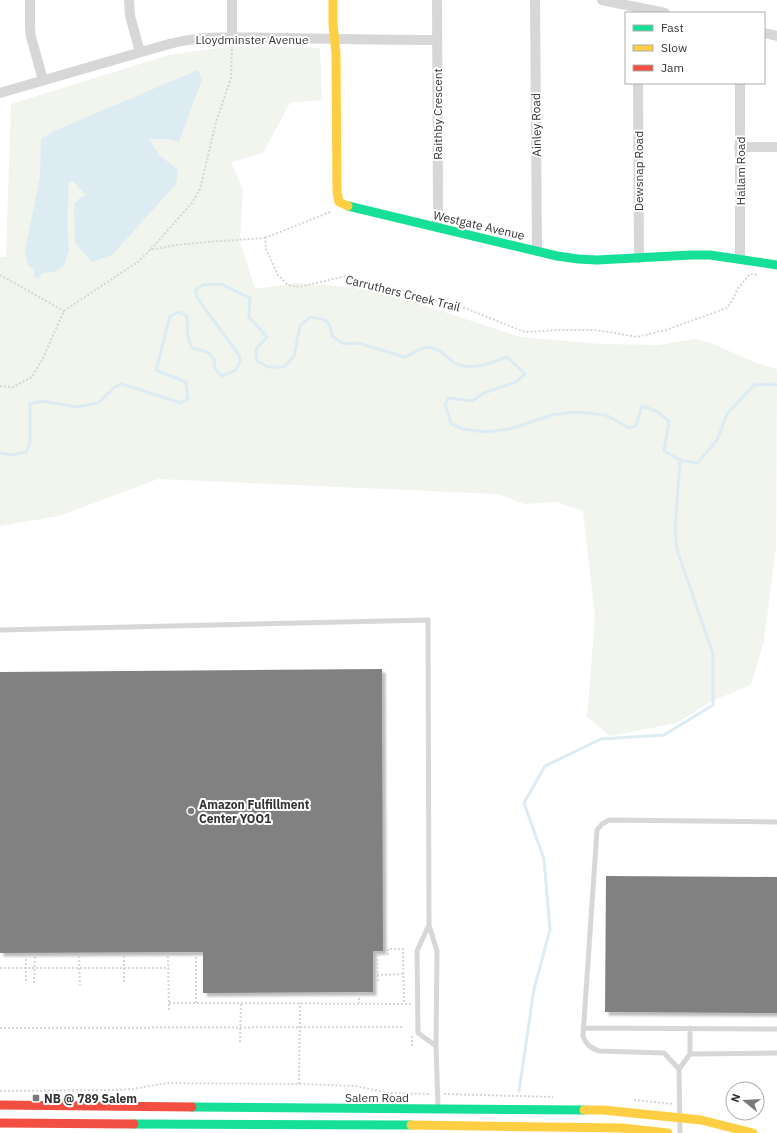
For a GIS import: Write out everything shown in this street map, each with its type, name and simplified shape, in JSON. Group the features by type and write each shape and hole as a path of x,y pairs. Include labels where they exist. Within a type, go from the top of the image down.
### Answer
{"main road":[{"path":"333,0 333,24 336,54 337,192 339,202"},
{"name":"Westgate Avenue","path":"339,202 344,205 557,256 597,260 710,255 777,265"},
{"name":"Salem Road","path":"0,1105 603,1110 680,1117 753,1133"},
{"path":"0,1123 284,1129 438,1125 622,1128 668,1133"}],"street":[{"path":"30,0 31,37 43,80"},
{"path":"129,0 130,16 140,52"},
{"path":"232,0 232,38"},
{"name":"Raithby Crescent","path":"437,0 437,227"},
{"name":"Ainley Road","path":"535,0 537,251"},
{"path":"602,0 660,12"},
{"path":"765,33 777,36"},
{"name":"Lloydminster Avenue","path":"1,93 140,52 183,40 197,38 436,40"},
{"name":"Dewsnap Road","path":"638,84 639,258"},
{"name":"Hallam Road","path":"740,84 740,259"},
{"path":"739,147 777,147"},
{"path":"284,1129 285,1108"}],"lane":[{"path":"0,630 428,620 428,925 437,951 436,1046 438,1109"},
{"path":"679,1069 664,1054 599,1051 591,1048 585,1043 583,1028 597,830 602,824 609,820 777,822"},
{"path":"428,925 417,952 418,1033 436,1046"},
{"path":"583,1028 777,1029"},
{"path":"680,1133 679,1069 690,1054 690,1028"},
{"path":"690,1054 777,1053"}],"path":[{"path":"0,386 13,387 32,377 43,358 64,312 139,261 192,203 200,189 216,122 232,78 232,38"},
{"path":"150,250 176,245 264,238 330,212 339,202"},
{"name":"Carruthers Creek Trail","path":"264,238 266,249 278,275 288,285 299,287 346,276 462,307 525,332 594,330 637,338 666,330 727,308 738,288 750,274 764,276"},
{"path":"0,275 64,312"},
{"path":"378,981 377,955 388,954 388,949 403,949 404,1004"},
{"path":"26,955 26,983"},
{"path":"79,956 80,984"},
{"path":"124,956 124,983"},
{"path":"168,956 169,1010"},
{"path":"34,982 35,957"},
{"path":"196,957 196,1003"},
{"path":"0,968 168,968"},
{"path":"377,974 403,974"},
{"path":"359,994 359,1004"},
{"path":"169,1003 412,1004 412,1011"},
{"path":"240,1042 241,1003"},
{"path":"299,1084 300,1003"},
{"path":"0,1028 404,1027"},
{"path":"412,1032 412,1046"},
{"path":"0,1091 116,1090 168,1083 299,1084 356,1086 388,1093 502,1096"}],"shaded area":[{"path":"231,46 320,48 322,100 290,103 263,153 231,162 243,190 240,241 255,289 296,283 375,289 520,337 601,344 658,345 695,339 711,343 756,363 777,369 776,547 764,641 751,685 710,702 677,723 610,736 587,717 595,618 583,511 556,502 524,504 498,494 158,479 59,516 0,526 0,257 6,257 11,104 169,55"},
{"path":"198,70 202,79 179,142 166,139 149,139 159,155 178,170 176,184 112,255 92,262 75,243 74,204 86,195 73,181 69,182 67,225 69,250 64,266 54,272 43,273 38,278 34,277 34,270 28,265 25,250 40,177 41,139 54,131"}],"building":[{"name":"Amazon Fulfillment Center YOO1","path":"382,669 383,951 373,951 373,992 203,993 203,952 0,953 0,672"},
{"path":"606,876 777,877 777,1013 605,1012"}],"waterway":[{"path":"0,453 12,455 26,452 30,443 30,404 42,401 77,407 98,403 115,387 122,384 181,403 188,399 186,382 156,370 170,316 179,312 187,316 188,338 192,348 208,352 215,360 214,368 222,376 236,370 240,361 239,355 198,299 195,290 203,285 221,284 250,298 249,317 267,337 256,349 257,361 268,367 284,367 294,356 300,326 310,317 326,321 330,326 332,336 344,344 358,343 405,357 428,347 438,350 458,365 472,367 494,362 507,357 525,374 516,382 484,393 472,401 449,398 445,404 451,424 463,429 485,432 510,429 552,415 575,412 606,415 629,428 636,426 642,406 656,411 669,421 664,451 680,460 697,463 717,440 727,414 754,385 777,385"},
{"path":"519,1091 534,989 550,930 544,859 524,803 545,766 601,739 664,735 713,705 713,654 677,550 675,530 680,460"}],"traffic: fast":[{"path":"348,206 557,256 578,259 597,260 710,255 777,265"},
{"path":"192,1107 584,1110"},
{"path":"134,1124 411,1125"}],"traffic: slow":[{"path":"333,0 333,24 336,54 337,192 339,202 348,206"},
{"path":"584,1110 603,1110 701,1120 753,1133"},
{"path":"411,1125 622,1128 668,1133"}],"traffic: jam":[{"path":"0,1105 192,1107"},
{"path":"0,1123 134,1124"}],"place":[{"name":"Amazon Fulfillment Center YOO1","path":"191,811"},
{"name":"NB @ 789 Salem","path":"36,1098"}]}
